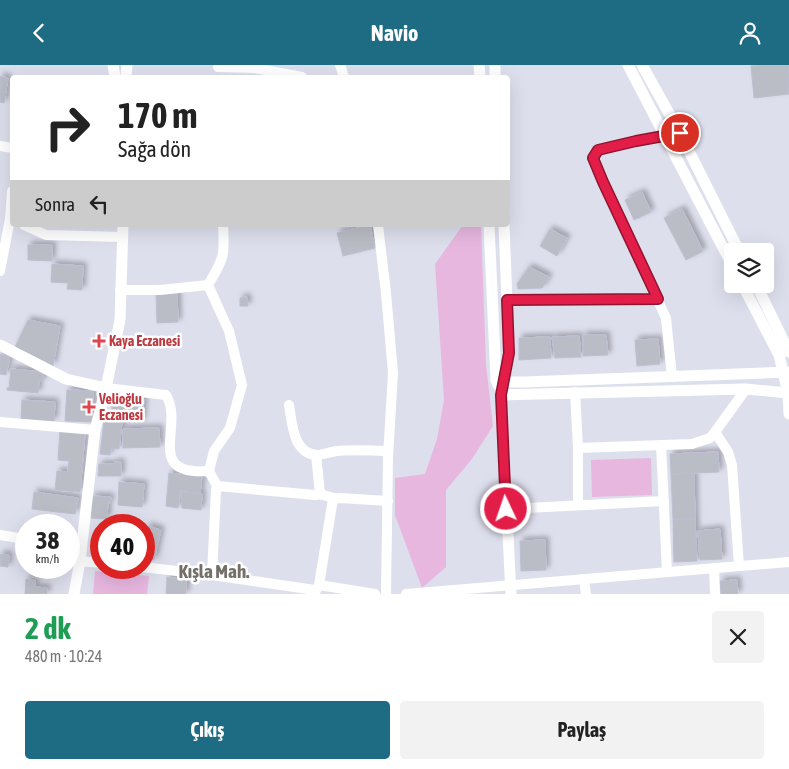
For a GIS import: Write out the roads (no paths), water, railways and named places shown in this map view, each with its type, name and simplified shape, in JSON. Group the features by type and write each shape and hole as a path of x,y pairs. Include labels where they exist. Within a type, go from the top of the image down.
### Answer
{"street":[{"path":"628,65 724,249"},
{"path":"642,65 680,133 736,243"},
{"path":"218,67 254,68 291,75"},
{"path":"672,377 666,318 593,158 598,150 680,133"},
{"path":"0,271 10,202"},
{"path":"28,227 46,235 122,237"},
{"path":"90,562 80,561 95,430 120,320 123,227"},
{"path":"208,285 220,266 225,249 223,227"},
{"path":"378,227 393,373 388,451 386,594"},
{"path":"489,227 501,395 511,589"},
{"path":"500,381 509,353 504,227"},
{"path":"120,290 160,290 208,285"},
{"path":"208,285 229,331 242,385 230,428 214,451 209,471 217,486 212,575"},
{"path":"747,293 779,355 786,373 789,414"},
{"path":"760,293 789,352"},
{"path":"507,300 658,299"},
{"path":"0,345 66,379 106,388 166,395 170,401 172,415 169,446 171,458 175,464 194,472 209,471"},
{"path":"500,381 786,373"},
{"path":"501,395 746,389 788,393"},
{"path":"578,448 692,444 710,438 746,389"},
{"path":"575,392 578,448 578,505"},
{"path":"289,405 292,427 303,450 316,455 337,451 388,451"},
{"path":"0,421 95,430"},
{"path":"715,432 728,452 732,465 739,566"},
{"path":"661,445 667,572"},
{"path":"316,455 320,493"},
{"path":"217,486 315,495 320,493 333,499 388,501"},
{"path":"316,590 333,499"},
{"path":"506,509 664,501"},
{"path":"0,535 15,538"},
{"path":"406,594 511,589 584,579 789,562"},
{"path":"155,568 316,590 375,594"},
{"path":"714,568 715,594"},
{"path":"74,594 77,579"},
{"path":"584,579 586,594"}],"place":[{"name":"Kaya Eczanesi","path":"99,341"},
{"name":"Velioğlu Eczanesi","path":"89,407"}],"district":[{"name":"Kışla Mah.","path":"214,571"}]}
